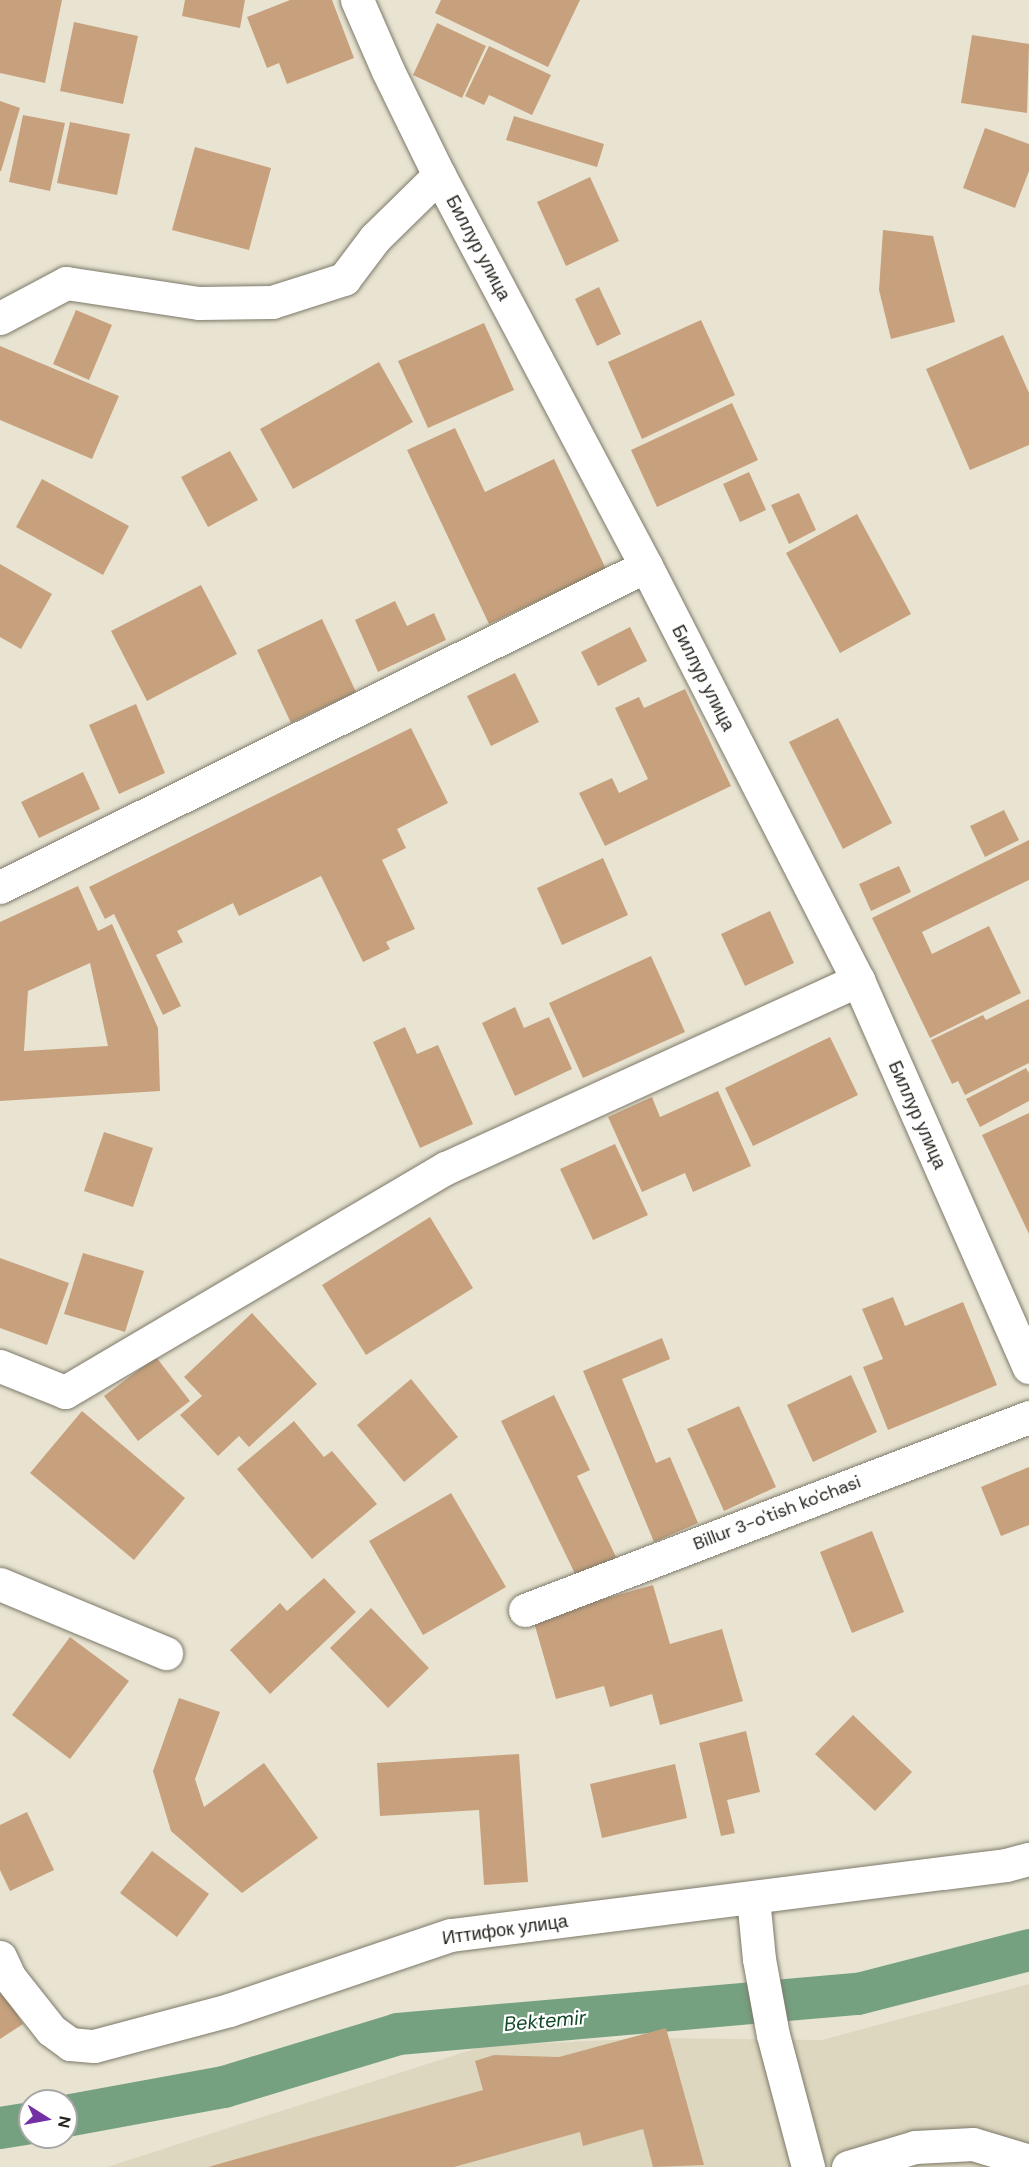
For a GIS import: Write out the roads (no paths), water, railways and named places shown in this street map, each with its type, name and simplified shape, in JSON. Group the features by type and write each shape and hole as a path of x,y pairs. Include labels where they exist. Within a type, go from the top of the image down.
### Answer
{"street":[{"name":"Биллур улица","path":"357,0 388,71 439,175 646,566 858,980 1029,1367"},
{"path":"0,318 66,283 199,303 272,302 344,279 375,238 439,175"},
{"path":"0,887 646,566"},
{"path":"0,1366 65,1392 447,1168 858,980"},
{"name":"Billur 3-o'tish ko'chasi","path":"525,1610 1029,1417"},
{"path":"0,1584 166,1653"},
{"name":"Иттифок улица","path":"0,1957 10,1978 51,2030 70,2044 94,2046 229,2010 451,1935 1006,1865 1029,1859"},
{"path":"753,1898 759,1959 773,2034 808,2167"},
{"path":"848,2167 915,2147 972,2144 1029,2161"}],"waterway":[{"name":"Bektemir","path":"78,2114 224,2087 398,2034 858,1994 1029,1950"},
{"name":"Bektemir","path":"0,2128 18,2125"}]}
